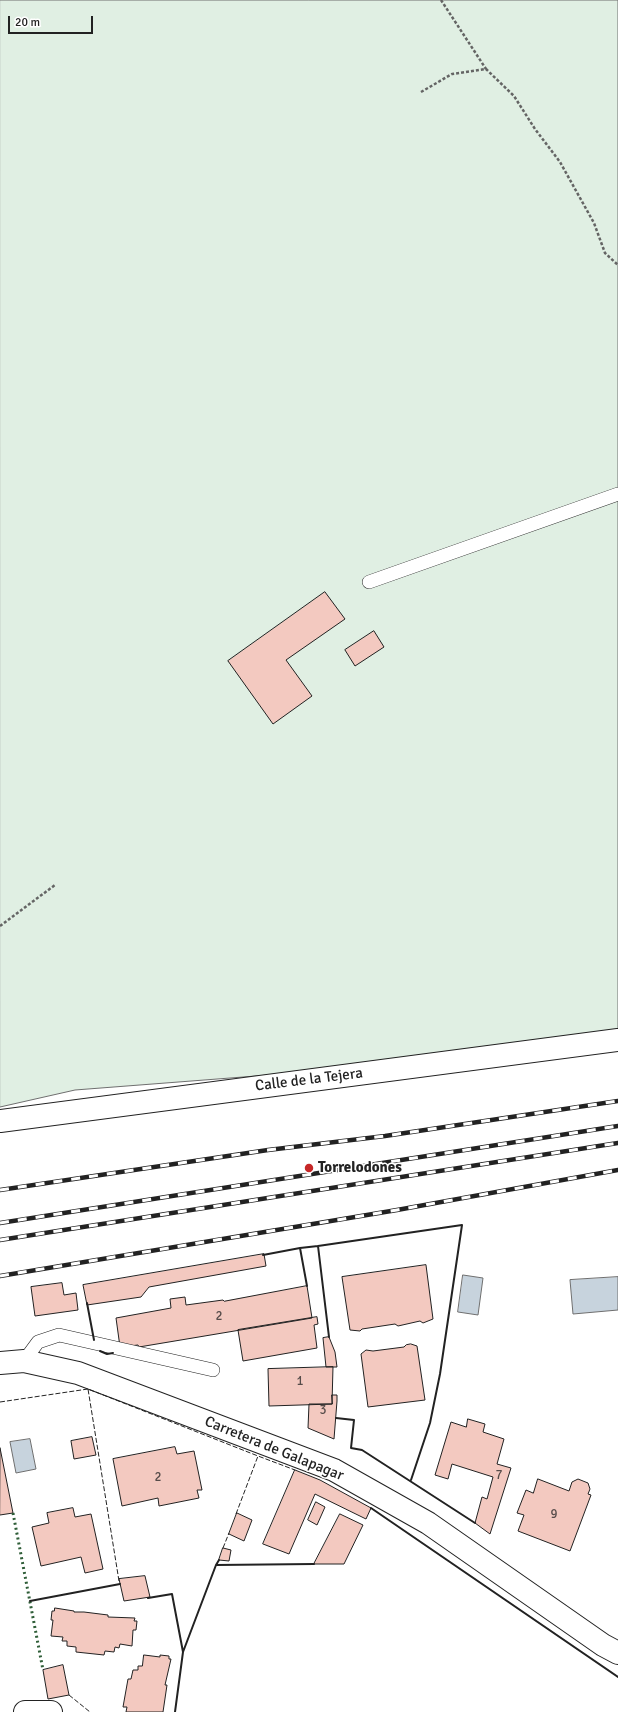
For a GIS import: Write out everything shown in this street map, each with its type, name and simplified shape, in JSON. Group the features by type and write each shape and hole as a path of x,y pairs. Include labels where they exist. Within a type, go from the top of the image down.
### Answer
{"street":[{"name":"Calle de la Tejera","path":"0,1120 618,1040"},
{"name":"Carretera de Galapagar","path":"0,1363 24,1361 78,1373 334,1470 428,1523 603,1646 618,1653"},
{"path":"25,1712 51,1712"}],"lane":[{"path":"369,582 618,494"},
{"path":"24,1361 38,1342 59,1335 213,1370"}],"path":[{"path":"442,0 486,69 514,96 535,129 560,162 594,223 605,253 618,265"},
{"path":"421,92 452,74 486,69"},
{"path":"0,926 55,885"}],"green space":[{"path":"0,0 618,0 618,1048 75,1090 0,1107"}],"shaded area":[{"path":"463,1275 483,1278 478,1315 458,1312"},
{"path":"618,1277 618,1310 573,1314 570,1280"},
{"path":"30,1439 36,1469 16,1473 10,1442"}],"building":[{"path":"325,592 345,619 286,660 312,696 273,724 228,661"},
{"path":"374,631 384,647 355,666 345,650"},
{"path":"264,1254 266,1266 149,1287 141,1297 87,1305 83,1285"},
{"path":"426,1265 433,1319 423,1323 420,1321 398,1326 395,1324 362,1329 360,1331 350,1330 342,1277"},
{"path":"62,1283 64,1295 76,1293 78,1310 35,1316 31,1287"},
{"path":"307,1286 312,1318 139,1347 138,1345 120,1347 116,1318 171,1308 170,1299 185,1297 186,1305 224,1301"},
{"path":"317,1317 318,1324 314,1325 317,1348 243,1361 238,1330"},
{"path":"329,1337 335,1352 337,1367 326,1367 323,1338"},
{"path":"411,1344 417,1346 425,1400 368,1407 361,1354 366,1350 373,1351 404,1347"},
{"path":"333,1367 332,1404 269,1406 268,1369"},
{"path":"332,1395 337,1395 334,1439 308,1428 309,1404 332,1404"},
{"path":"468,1419 485,1424 483,1432 504,1439 497,1464 511,1468 490,1534 475,1523 482,1497 487,1499 493,1477 452,1464 448,1479 435,1475 451,1422 466,1427"},
{"path":"92,1437 96,1455 74,1459 71,1441"},
{"path":"175,1447 177,1454 194,1451 202,1490 197,1490 199,1498 159,1506 158,1498 122,1506 113,1459"},
{"path":"0,1448 13,1513 0,1515"},
{"path":"295,1470 320,1480 371,1508 366,1519 315,1494 289,1554 263,1544"},
{"path":"538,1479 569,1491 572,1482 578,1479 588,1483 590,1489 588,1494 591,1495 570,1551 518,1531 524,1515 517,1513 526,1490 533,1493"},
{"path":"316,1502 325,1507 317,1525 308,1520"},
{"path":"73,1508 75,1517 91,1514 103,1569 85,1573 81,1557 41,1566 32,1527 49,1523 47,1513"},
{"path":"237,1513 252,1520 244,1541 229,1534"},
{"path":"340,1514 363,1525 344,1564 314,1564"},
{"path":"223,1548 231,1550 229,1561 219,1560"},
{"path":"145,1576 150,1597 124,1601 119,1579"},
{"path":"55,1608 74,1612 108,1615 108,1617 135,1618 134,1621 137,1621 136,1630 133,1630 132,1646 120,1644 119,1648 115,1647 114,1652 105,1651 104,1655 76,1652 76,1647 67,1646 67,1641 62,1641 63,1637 51,1636 53,1620 51,1620 52,1611 54,1611"},
{"path":"144,1655 160,1657 160,1655 169,1656 169,1659 171,1659 165,1685 167,1685 163,1712 126,1712 127,1707 123,1707 128,1679 131,1679 133,1670 138,1670 138,1666 142,1666"},
{"path":"63,1665 69,1695 48,1699 43,1670"}],"railway":[{"path":"0,1190 268,1150 385,1136 618,1101"},
{"path":"0,1223 618,1126"},
{"path":"0,1240 618,1143"},
{"path":"0,1276 397,1210 618,1170"}],"hedge":[{"path":"13,1513 43,1670"}],"fence":[{"path":"0,1402 88,1389"},
{"path":"119,1581 88,1389 258,1456"},
{"path":"236,1514 258,1456 295,1470"},
{"path":"223,1548 229,1533"},
{"path":"69,1695 90,1712"}],"wall":[{"path":"329,1337 318,1246 462,1225 440,1374 430,1423 411,1480"},
{"path":"307,1286 300,1248 318,1246"},
{"path":"263,1255 300,1248"},
{"path":"87,1303 94,1340"},
{"path":"100,1351 107,1354 113,1353"},
{"path":"336,1418 354,1420 351,1448 362,1450 475,1523"},
{"path":"371,1508 618,1677"},
{"path":"219,1560 216,1565 314,1564"},
{"path":"175,1712 183,1652 216,1565"},
{"path":"30,1601 120,1584"},
{"path":"148,1598 172,1594 183,1652"}],"place":[{"name":"Torrelodones","path":"309,1168"}]}
